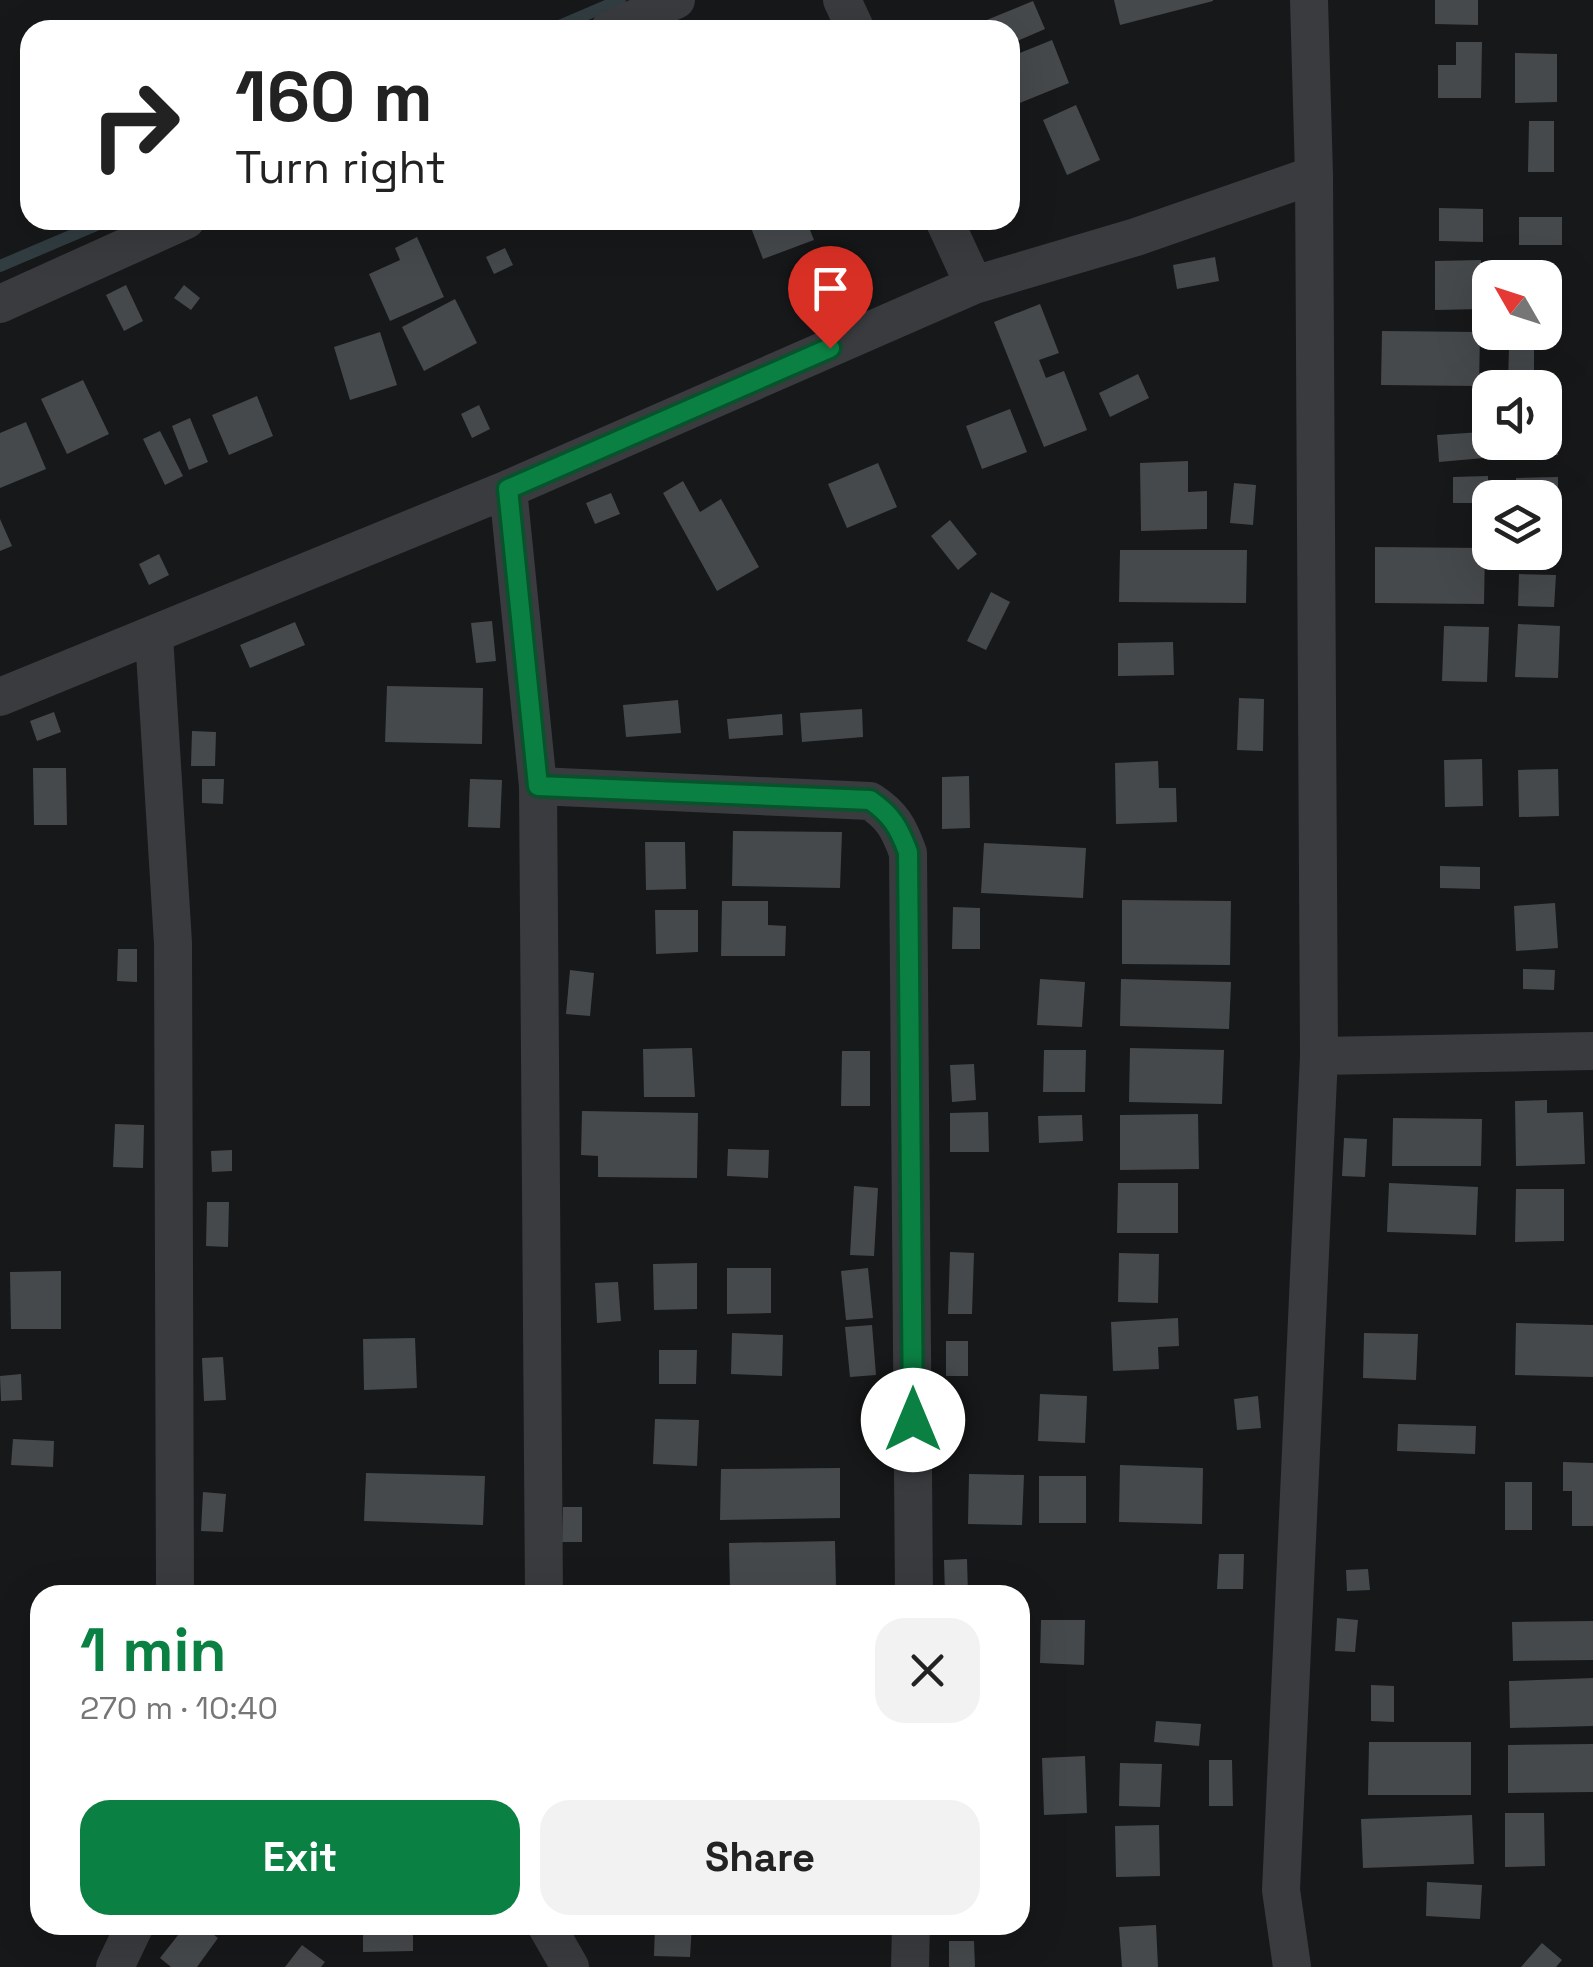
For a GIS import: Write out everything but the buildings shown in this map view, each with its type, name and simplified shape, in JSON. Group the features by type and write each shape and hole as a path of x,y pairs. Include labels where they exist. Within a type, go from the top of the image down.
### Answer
{"street":[{"path":"632,20 676,0"},
{"path":"1292,1967 1281,1890 1319,1056 1314,176 1309,0"},
{"path":"0,697 508,489 974,285 1136,237 1314,176"},
{"path":"0,304 164,230"},
{"path":"949,230 974,285"},
{"path":"508,489 538,786 544,1585"},
{"path":"154,636 173,943 175,1585"},
{"path":"538,786 870,800 890,814 900,829 908,852 914,1585"},
{"path":"1319,1056 1593,1051"},
{"path":"115,1967 130,1935"},
{"path":"552,1935 570,1967"},
{"path":"910,1967 912,1935"}],"waterway":[{"path":"573,20 620,0"},
{"path":"0,266 85,230"}],"route":[{"path":"830,348 508,489 538,786 870,800 890,814 900,829 908,852 913,1420"}]}
